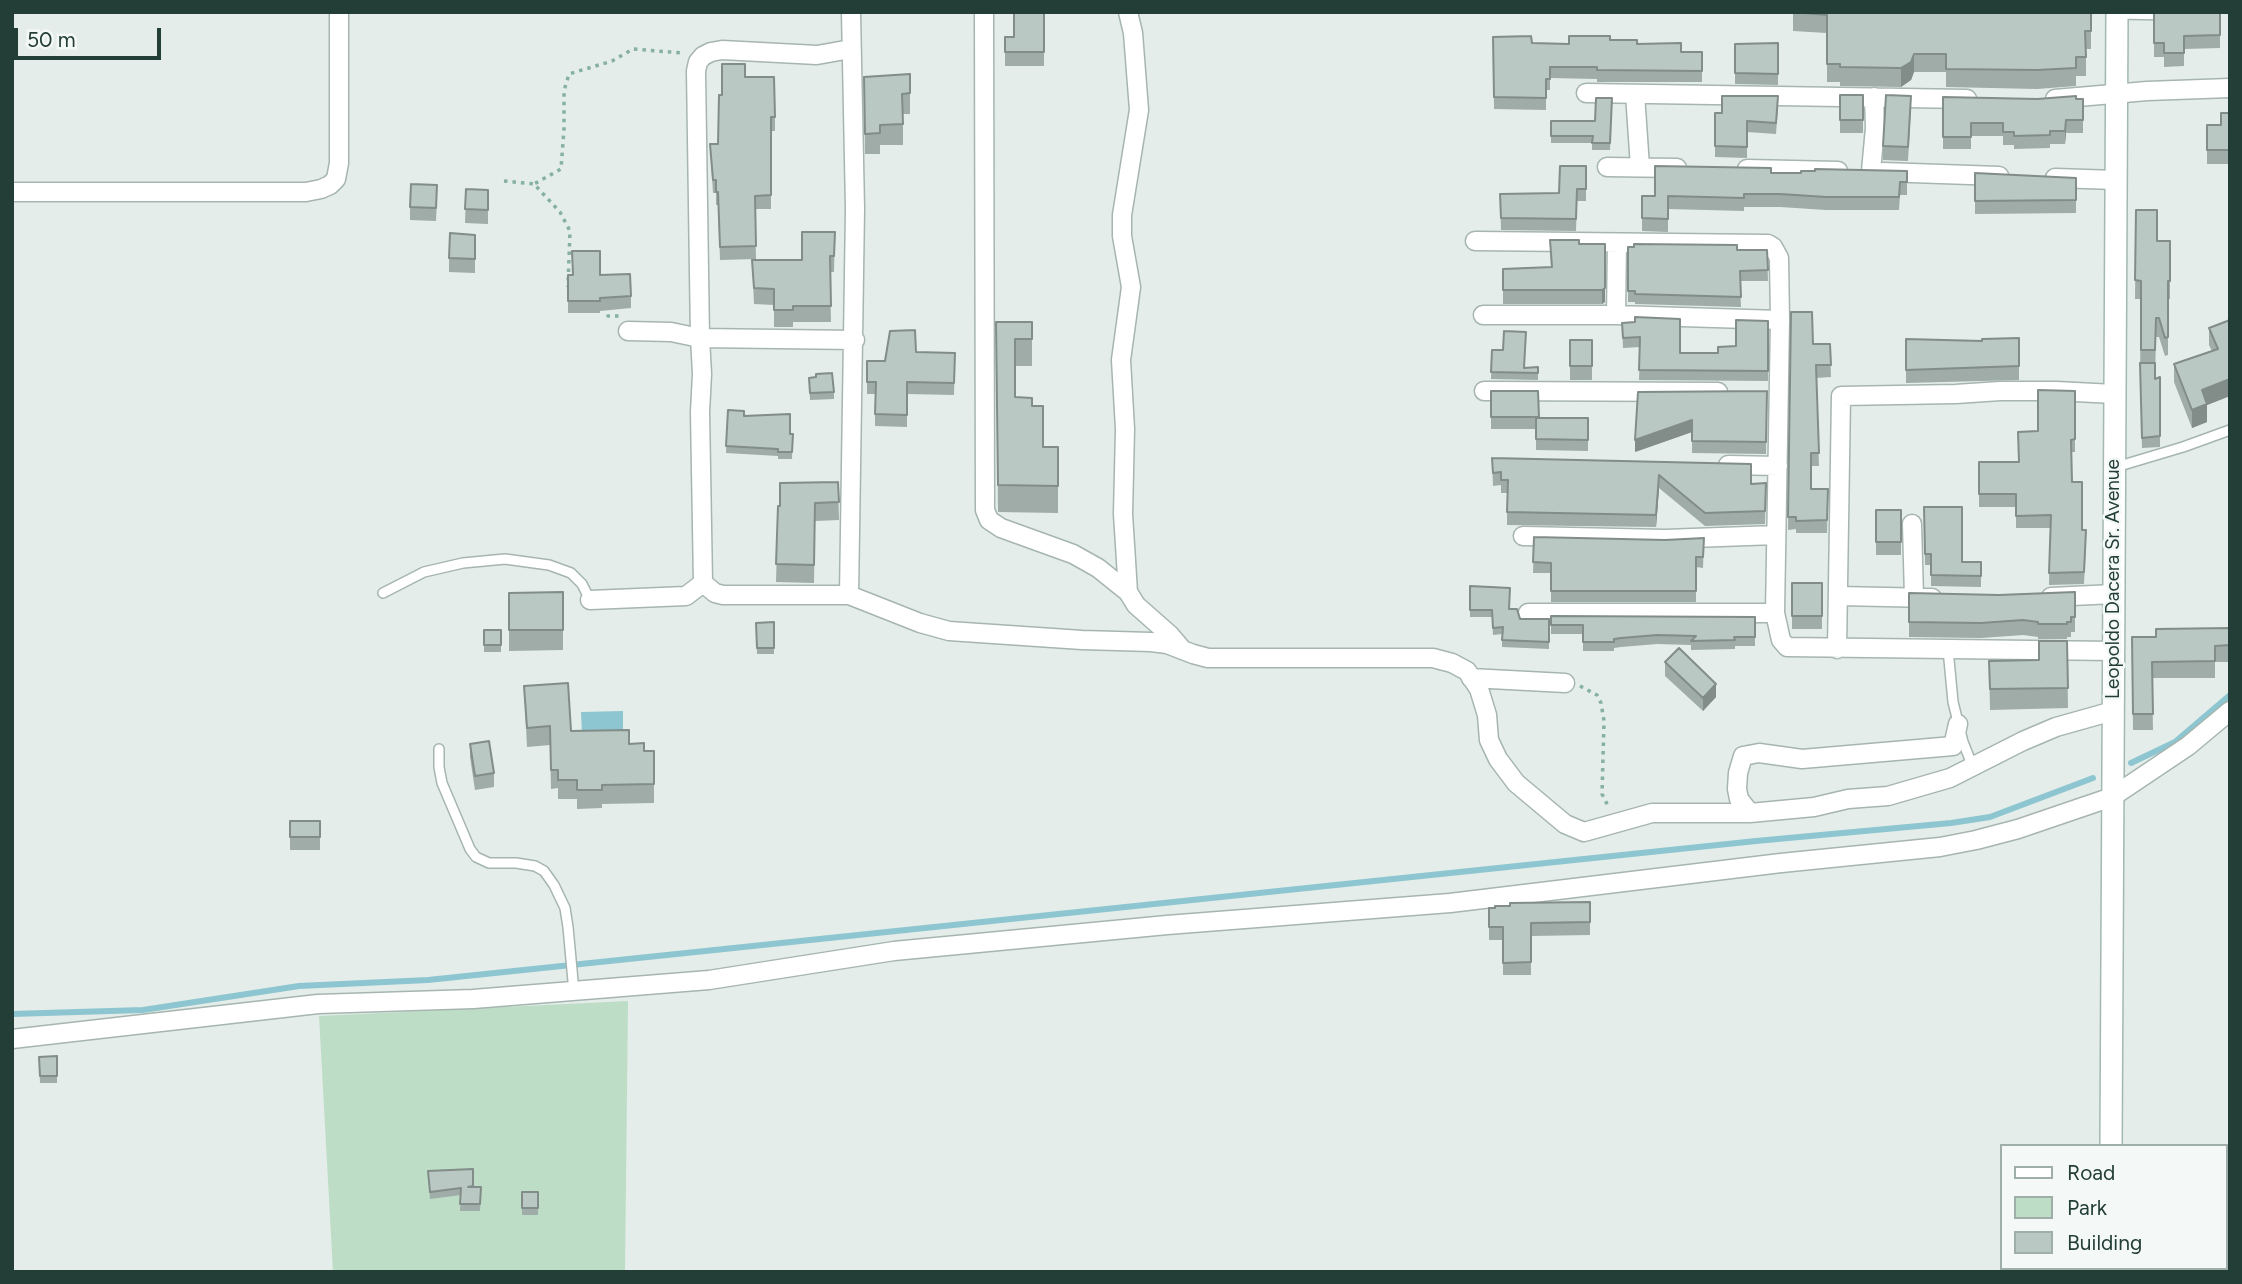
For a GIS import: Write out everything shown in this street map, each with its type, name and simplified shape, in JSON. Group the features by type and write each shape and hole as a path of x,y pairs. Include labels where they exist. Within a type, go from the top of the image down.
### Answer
{"main road":[{"name":"Leopoldo Dacera Sr. Avenue","path":"2111,1144 2117,13"}],"street":[{"path":"12,192 306,192 330,185 336,179 339,163 339,12"},
{"path":"849,595 855,340 851,12"},
{"path":"984,12 985,510 989,520 1001,528 1073,554 1098,568 1128,592 1136,605 1170,635 1181,649"},
{"path":"1128,12 1133,33 1139,110 1122,215 1122,236 1130,288 1121,360 1125,429 1123,513 1128,592"},
{"path":"851,49 817,55 722,50 703,56 696,71 703,583 715,593 849,595 920,623 949,631 1151,642 1167,644 1208,658 1348,656 1433,658 1452,663 1466,671 1479,689 1487,715 1489,740 1498,759 1516,783 1565,824 1579,832 1652,813 1750,813 1888,796 1950,778 2023,740 2056,727 2113,711"},
{"path":"2037,100 2116,95 2147,90 2230,88"},
{"path":"1586,93 1983,99"},
{"path":"1635,94 1640,167"},
{"path":"1871,171 1875,128 1874,97"},
{"path":"1607,167 1694,168"},
{"path":"1735,169 2116,180"},
{"path":"1475,241 1768,244 1773,247 1779,258 1780,320 1773,392 1778,466 1775,613 1781,640 1787,647 2113,651"},
{"path":"1616,315 1617,243"},
{"path":"1483,315 1616,315 1780,320"},
{"path":"632,331 671,332 700,338 855,340"},
{"path":"1484,391 1740,392"},
{"path":"1838,649 1841,396 2000,391 2115,394"},
{"path":"1711,465 1778,466"},
{"path":"1912,524 1914,597"},
{"path":"1523,536 1665,539 1776,536"},
{"path":"590,600 686,596 703,583"},
{"path":"2037,597 2113,594"},
{"path":"1839,596 1950,598"},
{"path":"1528,613 1775,613"},
{"path":"1471,678 1565,683"},
{"path":"12,1039 318,1004 472,999 574,986 709,981 894,951 1167,925 1450,903 1940,847 2018,829 2112,797 2188,746 2230,711"},
{"path":"1750,813 1739,799 1737,789 1743,756 1759,753 1802,759 1953,746 1958,724"}],"lane":[{"path":"2117,13 2170,15 2182,12"},
{"path":"2114,468 2230,430"},
{"path":"383,593 424,572 463,563 505,559 549,565 571,573 582,584 590,600"},
{"path":"1948,649 1953,702 1973,767"},
{"path":"439,749 442,783 470,849 483,862 528,864 544,870 554,885 565,908 574,986"}],"path":[{"path":"504,181 535,184 561,169 564,92 569,74 612,61 633,49 703,56"},
{"path":"535,184 560,212 570,230 568,286 579,286"},
{"path":"607,303 608,316 628,316 632,331"},
{"path":"1565,683 1590,689 1601,703 1604,721 1602,794 1619,822"}],"green space":[{"path":"628,1001 625,1272 333,1272 319,1016"}],"water":[{"path":"623,711 623,736 582,736 581,712"}],"building":[{"path":"1014,12 1044,13 1044,52 1005,52 1005,37 1014,37"},
{"path":"1793,12 2091,12 2091,31 2085,31 2086,57 2076,57 2076,68 1946,69 1946,54 1914,54 1911,62 1901,68 1840,67 1840,64 1827,64 1827,15"},
{"path":"2154,12 2220,12 2220,35 2184,36 2184,53 2164,53 2164,43 2154,43"},
{"path":"1531,36 1532,43 1569,44 1569,36 1610,36 1610,40 1637,40 1637,44 1681,43 1681,52 1702,52 1702,71 1550,67 1550,79 1546,79 1546,98 1494,97 1493,37"},
{"path":"1778,43 1778,74 1735,73 1735,44"},
{"path":"722,64 745,64 745,77 774,77 771,195 755,196 756,246 720,247 718,192 716,180 713,180 710,144 718,144"},
{"path":"910,74 910,93 902,94 903,124 880,125 880,133 865,134 864,77"},
{"path":"1840,95 1863,95 1863,120 1840,120"},
{"path":"1886,95 1911,96 1908,147 1883,146"},
{"path":"1722,96 1778,96 1776,123 1747,121 1747,147 1715,146 1715,113 1722,113"},
{"path":"2076,96 2076,99 2083,99 2083,120 2066,120 2065,131 2050,131 2050,135 2014,136 2014,132 2003,132 2003,123 1971,123 1971,137 1943,137 1943,97 2037,99"},
{"path":"1596,98 1612,98 1610,143 1592,143 1593,136 1551,136 1551,121 1595,121"},
{"path":"2221,113 2230,113 2230,150 2207,150 2207,125 2221,125"},
{"path":"1560,166 1586,166 1586,189 1577,189 1576,219 1501,218 1500,194 1559,193"},
{"path":"1655,166 1771,168 1771,173 1801,173 1815,169 1907,171 1907,182 1900,182 1899,197 1780,194 1744,194 1744,198 1668,196 1668,219 1642,218 1642,196 1655,196"},
{"path":"1975,173 2076,178 2076,200 1975,201"},
{"path":"411,184 437,185 436,208 410,207"},
{"path":"466,189 488,190 488,210 465,209"},
{"path":"2136,210 2157,210 2157,241 2170,241 2168,337 2165,338 2159,318 2156,318 2155,350 2141,350 2141,281 2135,280"},
{"path":"802,232 835,232 834,256 830,256 831,306 793,306 793,310 774,310 774,289 754,288 752,260 802,260"},
{"path":"450,233 475,235 475,259 449,258"},
{"path":"1550,240 1579,240 1579,244 1605,244 1605,288 1503,290 1503,269 1552,267"},
{"path":"1634,244 1737,245 1737,250 1767,250 1768,270 1740,271 1741,297 1635,294 1635,291 1628,291 1628,247 1634,247"},
{"path":"572,251 600,251 600,275 630,274 631,296 600,298 600,301 568,301 568,275 573,275"},
{"path":"1791,312 1812,312 1813,344 1830,344 1831,365 1816,365 1819,453 1811,453 1811,489 1828,489 1827,520 1796,521 1796,517 1788,517"},
{"path":"1635,317 1680,319 1680,353 1718,353 1718,347 1736,346 1736,320 1768,321 1768,371 1639,370 1640,337 1623,338 1622,323 1635,322"},
{"path":"2230,320 2230,379 2202,390 2207,404 2192,410 2174,364 2218,349 2209,328"},
{"path":"996,322 1032,322 1032,339 1015,339 1015,397 1032,398 1032,406 1043,406 1043,447 1058,447 1058,486 998,485"},
{"path":"915,330 916,352 955,353 954,383 907,382 907,415 875,414 876,382 867,382 867,361 885,361 890,331"},
{"path":"1504,331 1526,332 1524,368 1538,367 1538,373 1491,372 1492,350 1503,350"},
{"path":"2019,338 2019,366 1906,370 1906,339 1982,341"},
{"path":"1570,340 1592,340 1592,366 1570,366"},
{"path":"2140,363 2155,363 2155,379 2160,377 2160,436 2142,438"},
{"path":"832,373 834,392 810,393 809,378 816,377 816,374"},
{"path":"2038,390 2075,391 2075,439 2071,440 2072,482 2082,482 2082,530 2086,530 2084,572 2049,573 2051,515 2016,516 2016,494 1979,494 1979,462 2019,462 2018,432 2038,431"},
{"path":"1491,391 1538,391 1539,417 1491,417"},
{"path":"1767,391 1766,442 1692,441 1692,420 1635,440 1638,392"},
{"path":"728,410 744,411 744,416 790,414 792,452 726,446"},
{"path":"1536,418 1588,418 1588,440 1536,439"},
{"path":"1492,458 1751,464 1751,484 1766,483 1765,511 1705,513 1659,475 1656,515 1507,512 1508,480 1501,480 1501,472 1493,473"},
{"path":"838,482 839,502 815,503 814,565 776,564 780,483"},
{"path":"1924,507 1962,507 1962,562 1981,562 1981,576 1931,575 1931,554 1925,554"},
{"path":"1876,510 1901,510 1901,542 1876,542"},
{"path":"1534,537 1665,540 1704,538 1703,557 1696,557 1696,591 1551,591 1551,563 1533,562"},
{"path":"1792,583 1822,583 1822,616 1792,616"},
{"path":"1470,586 1510,588 1509,609 1517,609 1520,619 1549,619 1549,642 1502,640 1503,627 1493,628 1492,610 1470,610"},
{"path":"563,592 563,630 509,630 509,593"},
{"path":"2075,592 2075,617 2071,617 2071,622 2067,624 2038,624 2023,620 1981,623 1909,622 1909,593 1999,595"},
{"path":"1551,616 1755,617 1755,637 1691,641 1696,636 1657,635 1614,639 1614,642 1583,642 1583,625 1551,625"},
{"path":"774,622 774,648 757,648 756,623"},
{"path":"2230,628 2230,645 2215,646 2215,661 2152,662 2153,714 2133,714 2132,637 2156,637 2156,629"},
{"path":"484,630 501,630 501,645 484,645"},
{"path":"2039,641 2067,641 2068,688 1990,689 1989,661 2039,660"},
{"path":"1679,648 1716,684 1703,698 1665,662"},
{"path":"568,683 571,731 629,730 629,744 644,743 644,751 654,751 654,784 602,785 602,790 577,790 577,780 558,780 558,770 551,770 550,726 527,728 524,686"},
{"path":"489,741 494,773 475,776 470,744"},
{"path":"290,821 320,821 320,837 290,837"},
{"path":"1590,902 1590,922 1531,923 1531,962 1503,963 1503,927 1489,927 1489,908 1510,906 1510,903"},
{"path":"57,1056 57,1076 40,1076 39,1057"},
{"path":"473,1169 473,1186 468,1187 481,1187 480,1204 460,1204 461,1188 430,1192 428,1171"},
{"path":"522,1192 538,1192 538,1208 522,1208"}],"waterway":[{"path":"2131,763 2175,742 2230,695"},
{"path":"12,1014 143,1010 299,986 428,980 1951,823 1990,817 2093,778"}]}
